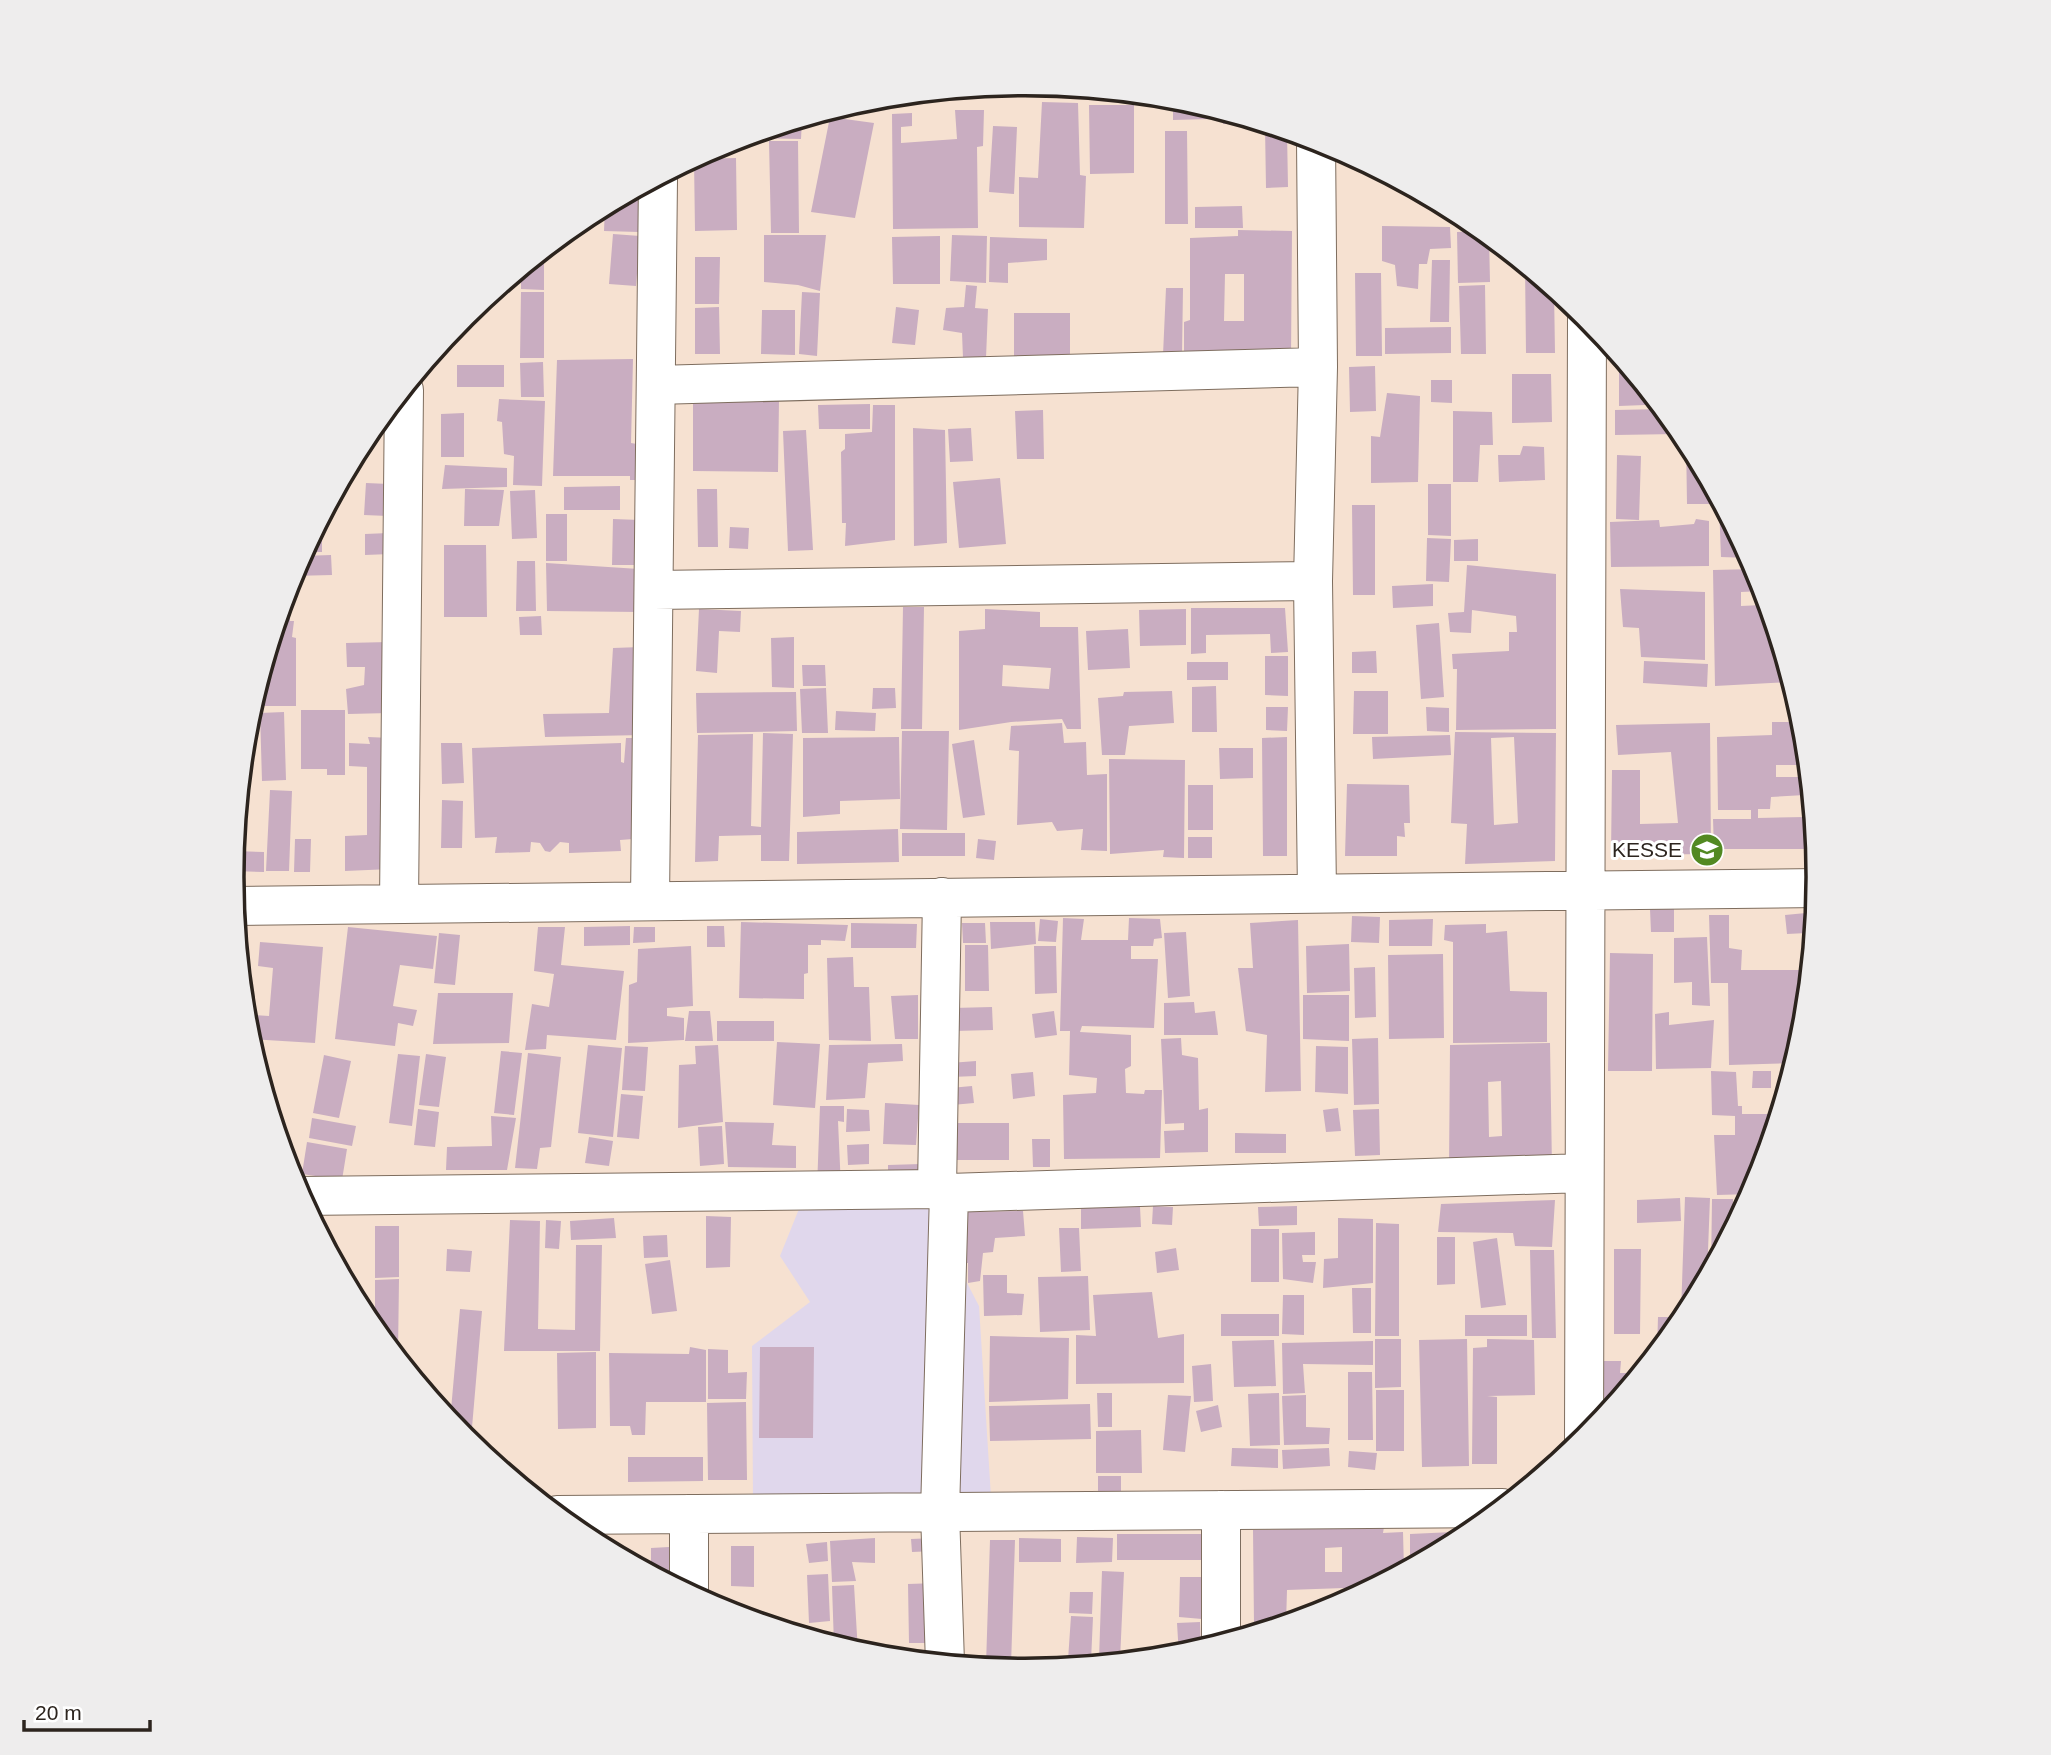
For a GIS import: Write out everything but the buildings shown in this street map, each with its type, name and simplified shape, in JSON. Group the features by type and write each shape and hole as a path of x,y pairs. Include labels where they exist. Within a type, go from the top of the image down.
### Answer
{"street":[{"path":"1316,153 1318,367 1313,581 1317,893"},
{"path":"650,901 658,189"},
{"path":"1584,1424 1587,334"},
{"path":"656,385 1318,367"},
{"path":"399,904 404,405"},
{"path":"654,590 1313,581"},
{"path":"245,905 1807,888"},
{"path":"942,897 940,1512 945,1654"},
{"path":"313,1196 943,1191 1584,1173"},
{"path":"574,1515 1486,1508"},
{"path":"1221,1634 1222,1510"},
{"path":"689,1514 689,1582"}],"shaded area":[{"path":"923,1198 979,1306 991,1497 753,1503 752,1346 810,1302 780,1256 803,1199"}],"place":[{"name":"KESSE","path":"1707,850"}]}
